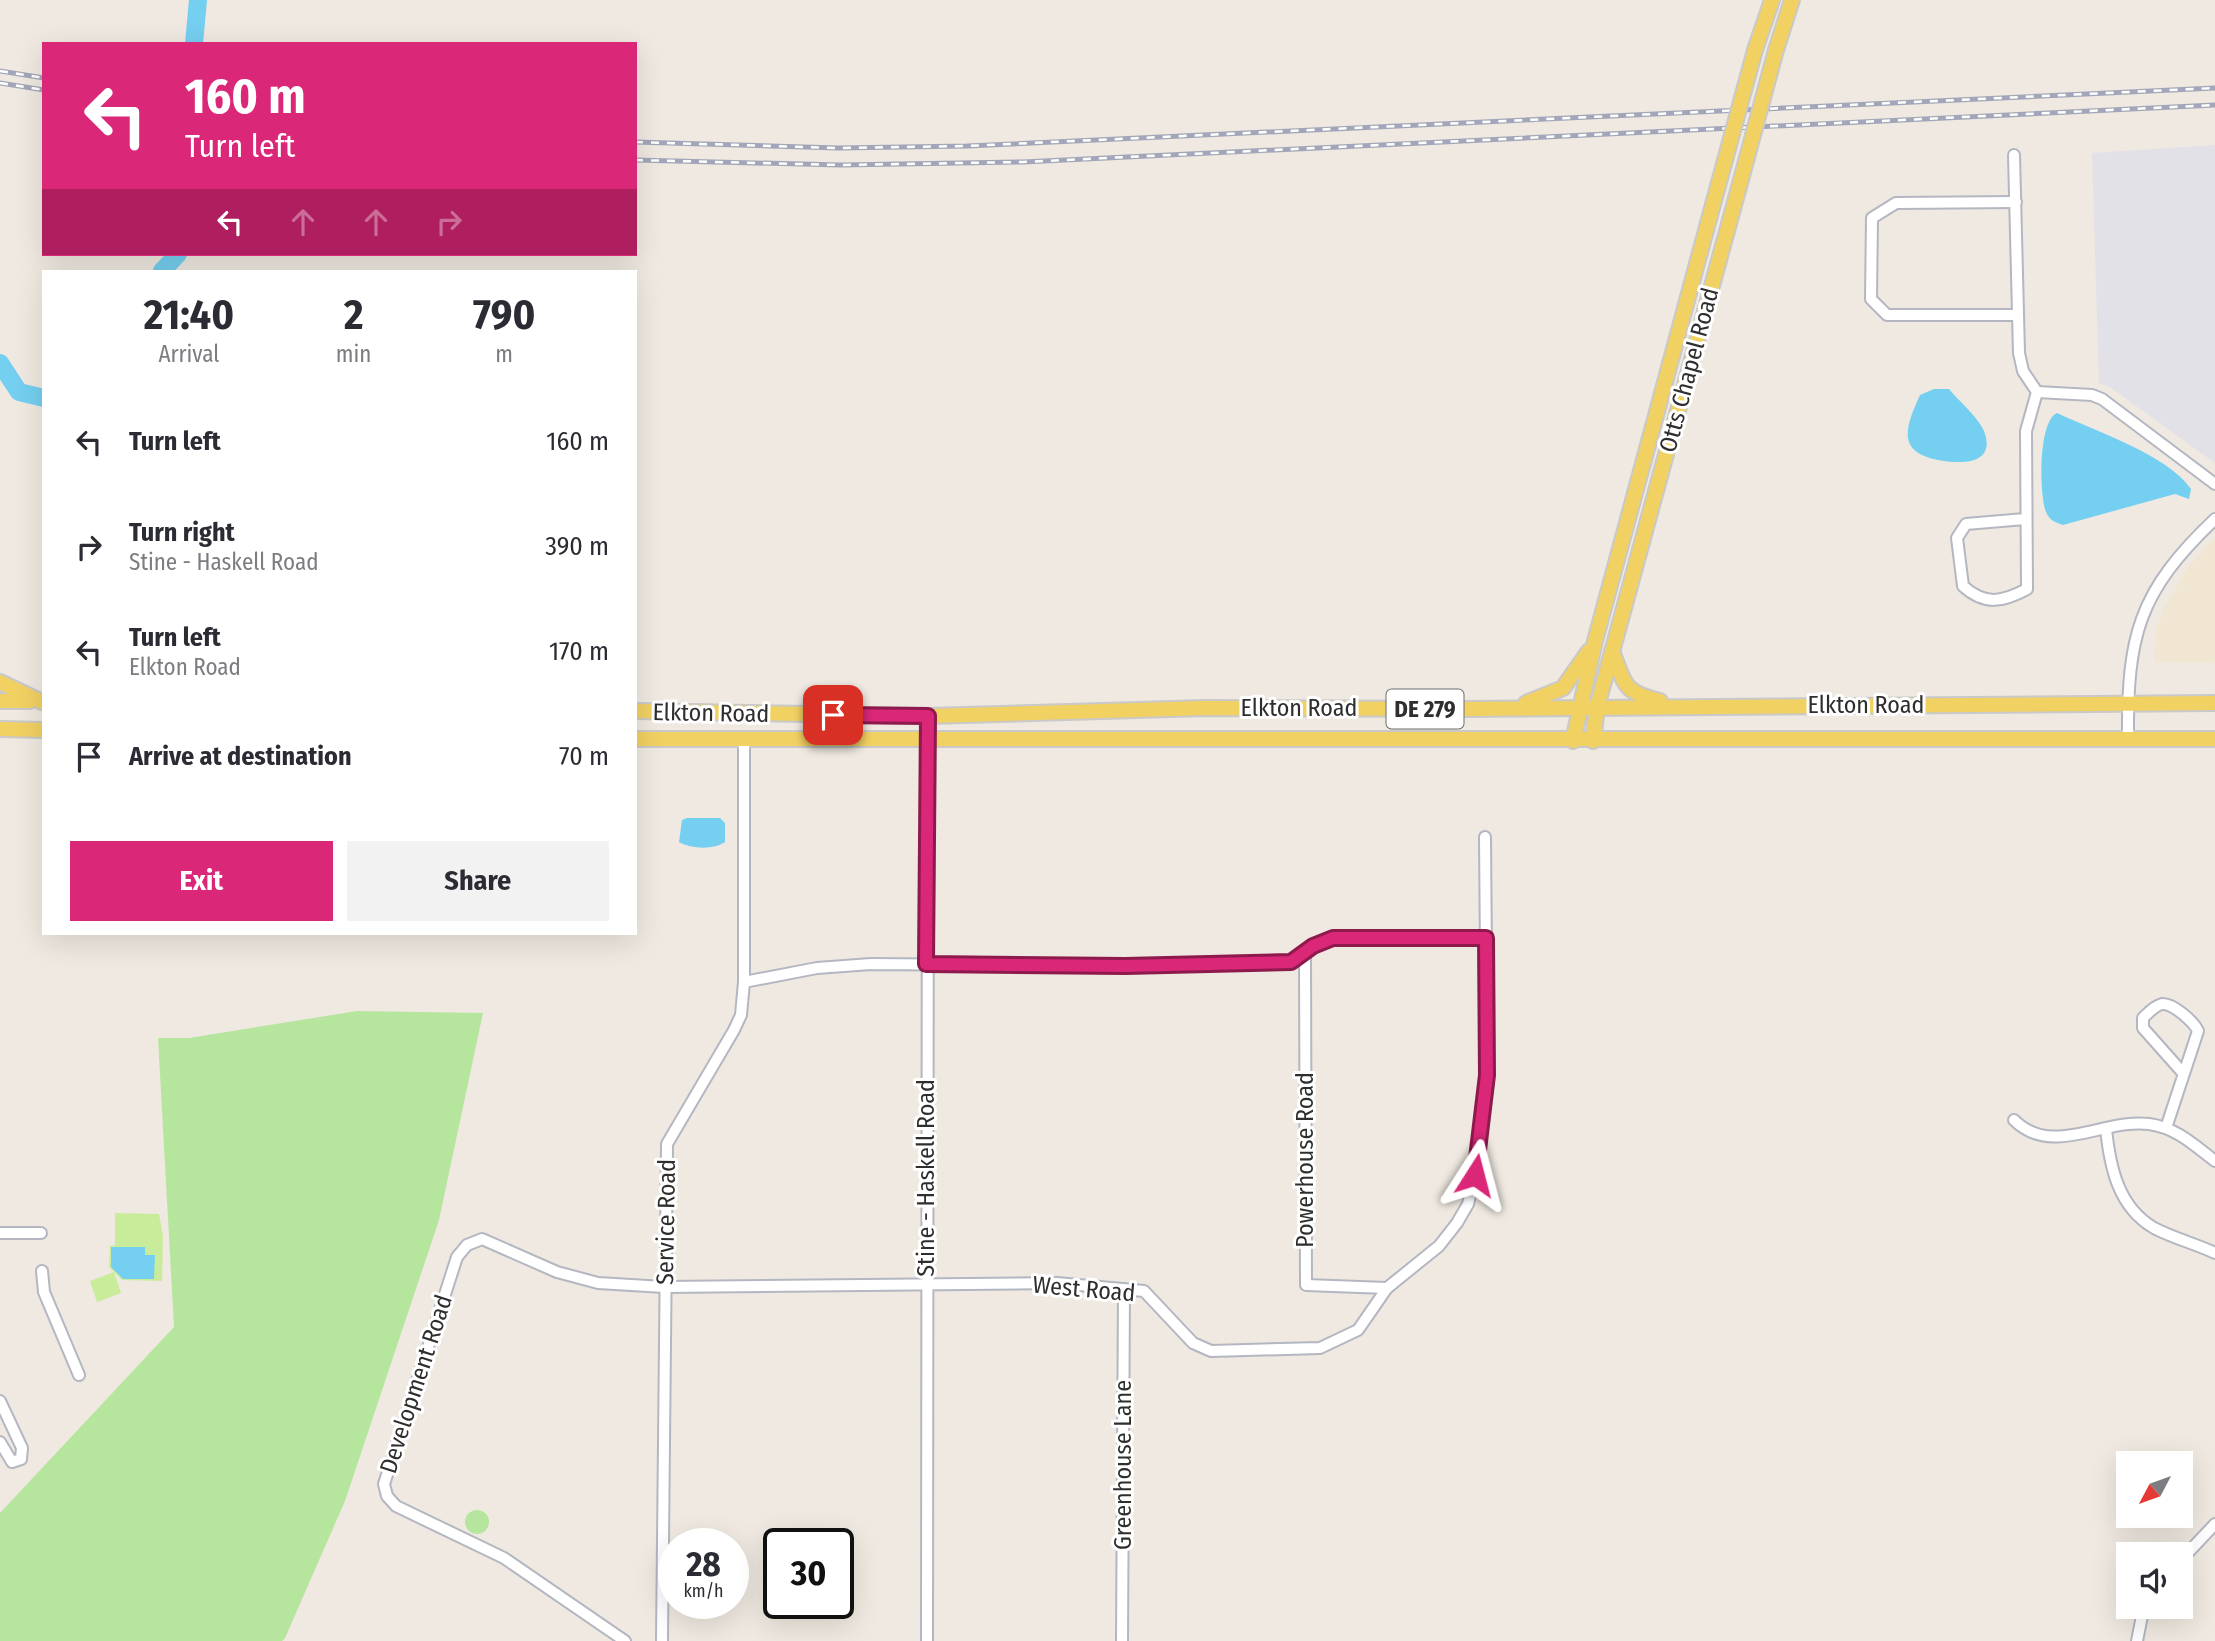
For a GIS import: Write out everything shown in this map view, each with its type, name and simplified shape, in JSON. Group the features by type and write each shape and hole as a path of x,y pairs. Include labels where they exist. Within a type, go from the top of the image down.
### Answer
{"main road":[{"name":"Otts Chapel Road","path":"1573,741 1595,641 1755,50 1772,0"},
{"name":"Otts Chapel Road","path":"1593,741 1597,707 1612,651 1792,0"},
{"path":"1509,708 1542,699 1563,688 1595,641"},
{"path":"1612,651 1620,675 1630,690 1640,696 1678,706"},
{"path":"0,682 42,702"},
{"path":"0,701 42,702"},
{"name":"Elkton Road","path":"637,711 928,716 1206,708 2215,703"},
{"path":"0,729 40,730"},
{"path":"0,741 40,730"},
{"name":"Elkton Road","path":"637,739 2215,739"}],"street":[{"path":"2014,155 2019,353 2023,371 2037,392 2026,431 2027,589 2006,601 1976,598 1963,586 1957,538 1960,532 1966,524 2025,519"},
{"path":"2017,202 1896,203 1872,218 1870,243 1871,299 1886,315 2017,315"},
{"path":"2037,392 2092,395 2102,399 2215,484"},
{"path":"2129,740 2129,676 2138,623 2156,584 2215,519"},
{"name":"Stine - Haskell Road","path":"927,1641 925,838 928,716"},
{"name":"Service Road","path":"662,1641 667,1144 741,1015 744,982 744,739"},
{"name":"West Road","path":"664,1287 1057,1283 1124,1289 1144,1292 1193,1343 1211,1351 1320,1348 1358,1331 1387,1288 1439,1245 1462,1214 1471,1192 1487,1075 1485,837"},
{"path":"744,982 817,968 872,964 1125,966 1291,962 1313,946 1333,938 1486,938"},
{"name":"Powerhouse Road","path":"1305,954 1306,1285 1387,1288"},
{"path":"2166,1128 2197,1036 2197,1027 2168,1004 2160,1004 2143,1018 2143,1028 2183,1073"},
{"path":"2014,1120 2027,1132 2042,1136 2147,1124 2166,1128 2188,1139 2215,1161"},
{"path":"2105,1129 2115,1180 2130,1207 2154,1227 2215,1253"},
{"path":"0,1233 41,1233"},
{"name":"Development Road","path":"625,1641 504,1558 396,1506 387,1496 384,1484 414,1399 457,1257 467,1245 482,1239 558,1272 598,1283 664,1287"},
{"path":"41,1271 44,1292 79,1375"},
{"name":"Greenhouse Lane","path":"1122,1641 1124,1289"},
{"path":"0,1401 22,1448 21,1459 12,1462 0,1442"},
{"path":"2193,1547 2215,1524"},
{"path":"2137,1641 2141,1619"}],"shaded area":[{"path":"2215,145 2215,463 2107,385 2099,384 2092,153"},
{"path":"2215,538 2215,663 2155,662 2156,631 2162,613 2188,567"}],"green space":[{"path":"357,1011 483,1013 439,1220 345,1501 285,1638 282,1641 0,1641 0,1513 174,1327 158,1038 189,1038"},
{"path":"115,1213 159,1214 163,1236 162,1281 122,1280 109,1267 110,1246 115,1245"},
{"path":"114,1272 121,1293 97,1302 90,1281"},
{"path":"477,1510 488,1517 489,1522 482,1533 477,1534 466,1527 465,1522 472,1511"}],"water":[{"path":"1934,389 1949,389 1984,431 1986,450 1976,459 1944,461 1929,458 1912,447 1908,430 1914,408 1920,395"},
{"path":"2057,413 2130,445 2166,465 2191,489 2189,499 2175,494 2063,525 2053,521 2046,512 2041,475 2046,429"},
{"path":"720,818 725,823 725,842 702,848 679,842 682,820"},
{"path":"111,1247 145,1247 145,1255 155,1255 154,1279 123,1279 111,1267"}],"waterway":[{"path":"194,42 198,0"},
{"path":"163,270 176,256"},
{"path":"0,363 19,392 42,398"}],"railway":[{"path":"0,71 42,78"},
{"path":"0,83 42,90"},
{"path":"637,142 838,148 967,146 2215,88"},
{"path":"637,160 841,165 1023,162 2215,105"}],"route":[{"path":"833,715 928,716 926,964 1125,966 1291,962 1313,946 1333,938 1486,938 1487,1075 1475,1175"}]}
